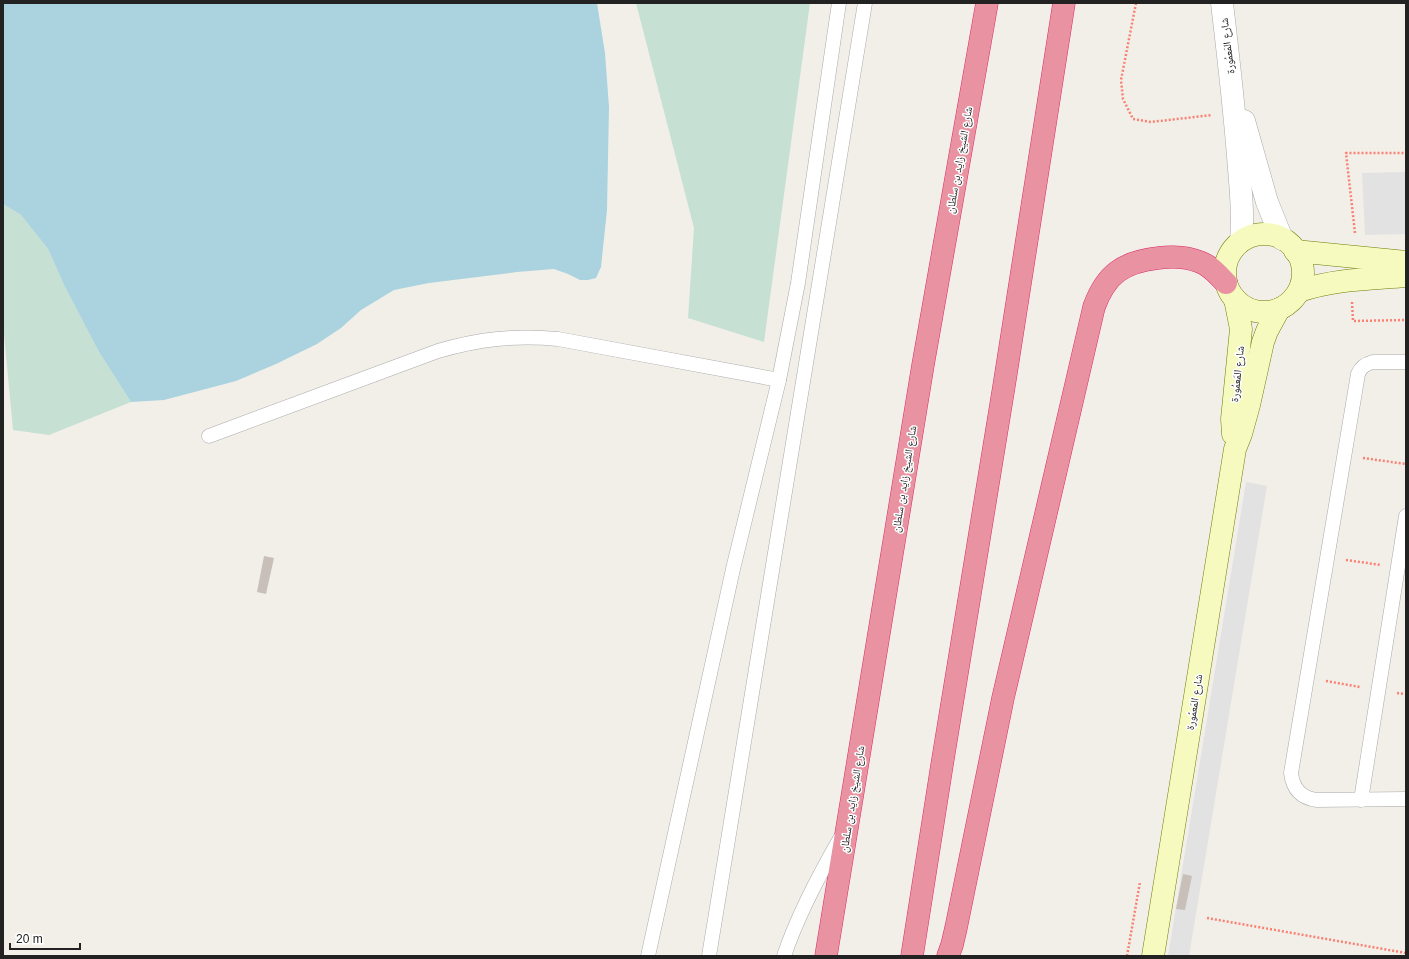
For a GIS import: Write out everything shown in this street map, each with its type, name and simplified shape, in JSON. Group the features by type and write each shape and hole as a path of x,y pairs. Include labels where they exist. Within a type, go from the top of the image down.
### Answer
{"highway":[{"name":"شارع الشيخ زايد بن سلطان","path":"826,956 924,358 987,3"},
{"path":"912,956 1064,3"},
{"path":"948,956 956,928 1004,691 1092,315 1099,294 1106,283 1127,265 1140,260 1168,256 1186,257 1201,262 1215,271 1231,291"}],"street":[{"name":"شارع المَعمُورة","path":"1222,3 1242,200 1241,241"},
{"path":"1234,112 1243,118 1247,126 1267,202 1289,245 1301,263 1303,277 1299,290 1290,302 1279,309 1263,312 1248,309 1231,291 1225,267 1230,252 1241,241 1254,235 1269,234 1289,245 1406,262"},
{"path":"1299,290 1336,281 1406,276"},
{"name":"شارع المَعمُورة","path":"1231,291 1241,329 1232,419 1235,449"},
{"name":"شارع المَعمُورة","path":"1153,956 1235,449 1249,406 1267,331 1279,309"}],"lane":[{"path":"648,956 733,570 779,380 798,282 839,3"},
{"path":"709,956 865,3"},
{"path":"209,436 438,350 463,343 488,339 535,337 558,339 779,380"},
{"path":"1406,362 1368,363 1360,370 1358,374 1291,773 1295,788 1301,795 1309,799 1406,799"},
{"path":"1361,800 1406,516"},
{"path":"784,956 803,910 823,868 847,828"}],"path":[{"path":"1136,3 1122,80 1123,99 1133,119 1151,122 1234,112"},
{"path":"1355,236 1346,153 1406,152"},
{"path":"1352,300 1353,321 1406,320"},
{"path":"1345,455 1406,464"},
{"path":"1328,557 1398,568"},
{"path":"1307,678 1406,694"},
{"path":"1207,918 1406,953"}],"green space":[{"path":"636,3 810,3 764,342 688,318 694,228"},
{"path":"3,204 21,215 48,249 65,287 99,352 131,402 49,435 13,430 3,323"}],"shaded area":[{"path":"1406,172 1406,234 1365,235 1362,173"},
{"path":"1246,482 1267,486 1189,956 1168,956"}],"water":[{"path":"3,3 597,3 605,53 609,107 607,210 601,267 596,278 588,280 580,280 554,269 429,283 394,290 361,310 341,328 317,344 276,364 236,381 164,400 131,402 99,352 65,287 48,249 21,215 3,204"}],"building":[{"path":"264,556 274,558 266,594 257,592"},
{"path":"1183,874 1192,876 1185,910 1176,909"}]}
